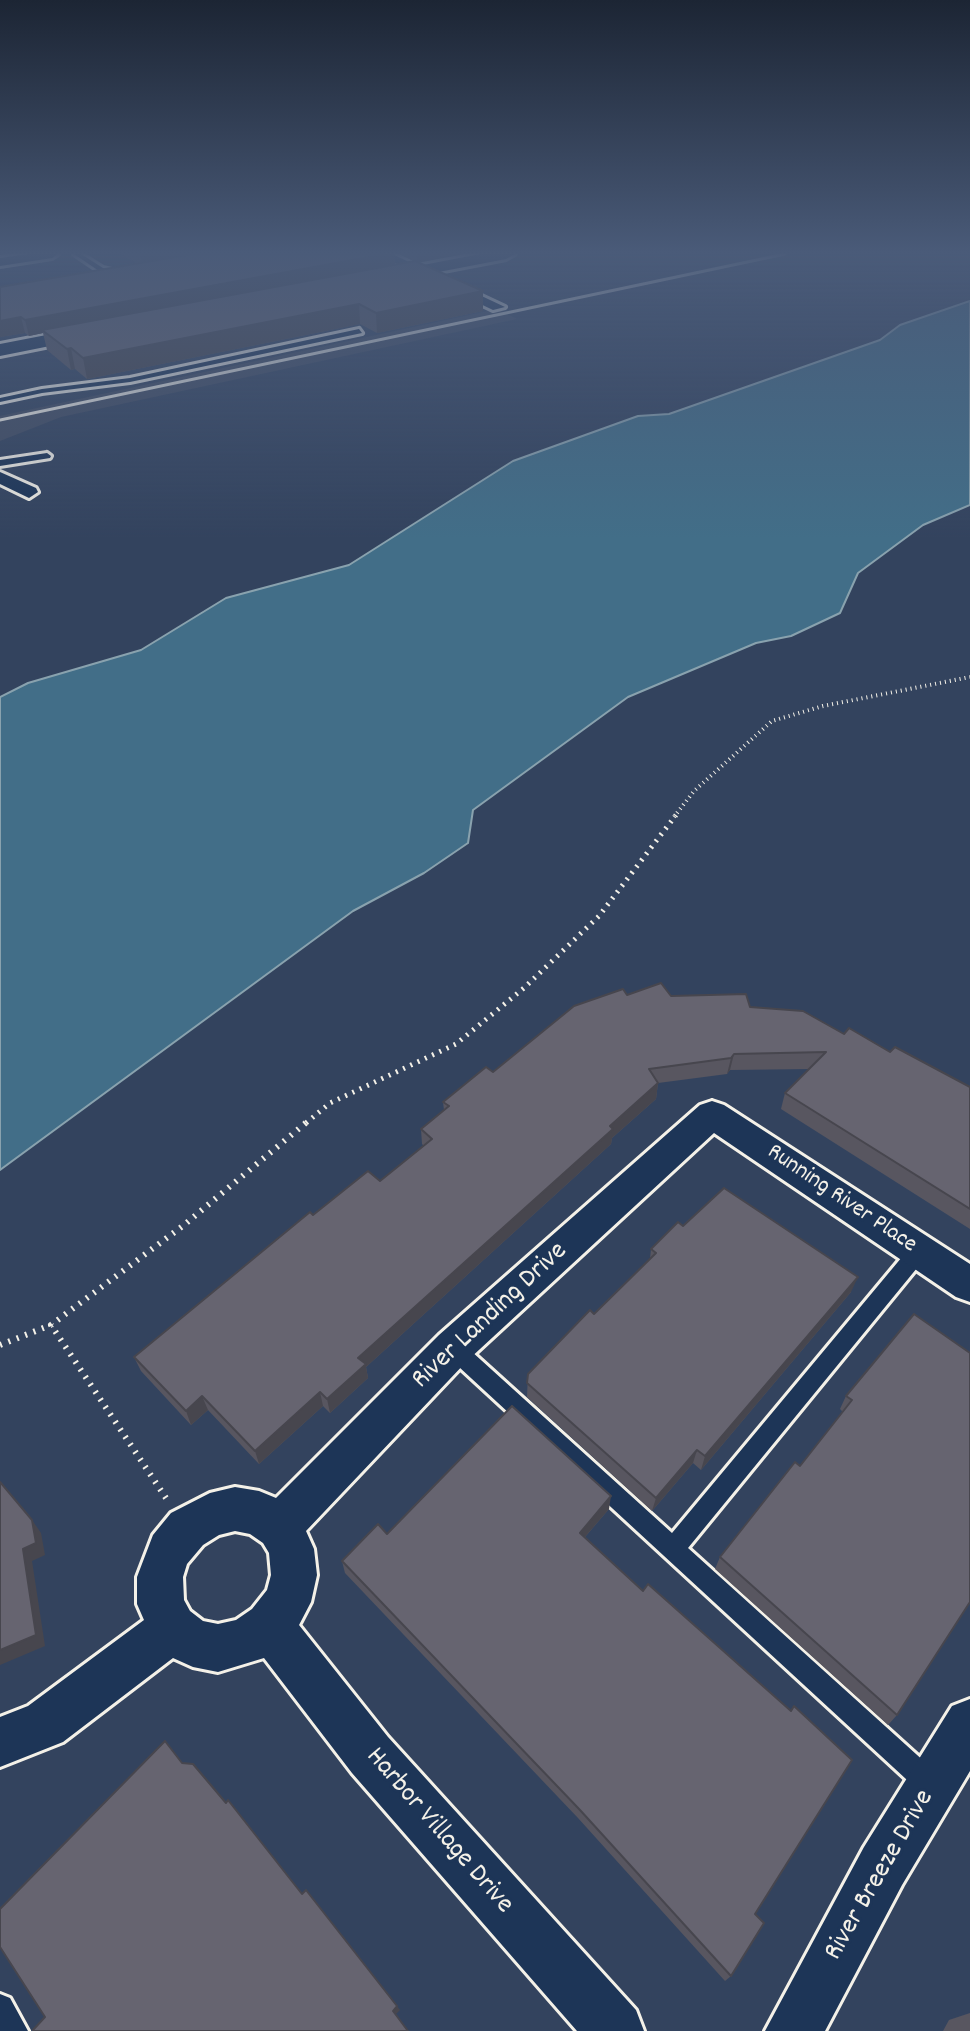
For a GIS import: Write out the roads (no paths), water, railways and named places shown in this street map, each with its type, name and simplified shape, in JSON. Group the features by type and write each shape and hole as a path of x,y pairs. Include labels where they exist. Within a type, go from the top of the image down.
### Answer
{"street":[{"path":"0,477 29,492"},
{"name":"Running River Place","path":"712,1114 970,1285"},
{"name":"River Landing Drive","path":"279,1527 453,1348 712,1114"},
{"path":"235,1509 259,1513 279,1527 291,1549 294,1575 287,1602 269,1626 245,1642 218,1648 193,1643 173,1628 161,1604 160,1577 169,1551 187,1529 210,1515 235,1509"},
{"name":"Harbor Village Drive","path":"269,1626 370,1755 615,2031"},
{"path":"0,1742 45,1724 173,1628"},
{"name":"River Breeze Drive","path":"794,2031 883,1866 970,1724"}],"lane":[{"path":"0,400 42,391 130,380 276,349"},
{"path":"0,463 47,456"},
{"path":"673,1549 919,1251"},
{"path":"453,1348 932,1785"},
{"path":"0,2008 13,2031"}],"railway":[{"path":"0,420 337,349"}]}
